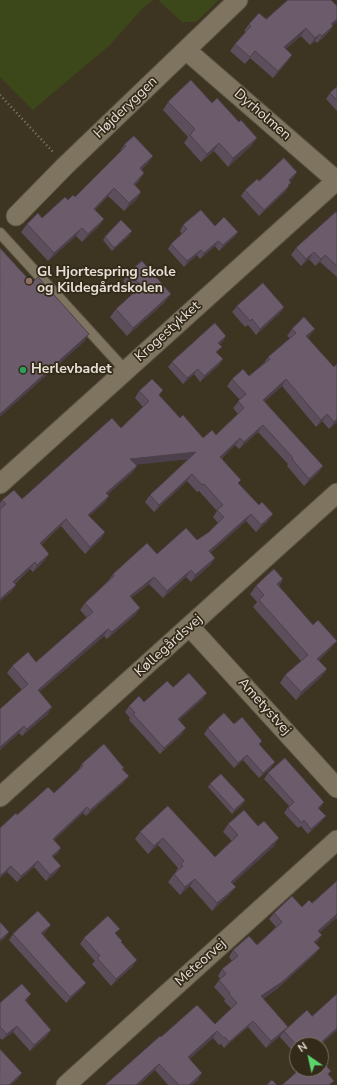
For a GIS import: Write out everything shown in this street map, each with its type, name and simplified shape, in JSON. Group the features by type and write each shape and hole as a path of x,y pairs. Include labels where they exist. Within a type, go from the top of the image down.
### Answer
{"street":[{"name":"Højderyggen","path":"16,216 65,166 238,0"},
{"name":"Dyrholmen","path":"186,50 337,180"},
{"name":"Krogestykket","path":"0,484 337,180"},
{"name":"Køllegårdsvej","path":"0,797 337,493"},
{"name":"Ametystvej","path":"190,627 337,788"},
{"name":"Meteorvej","path":"66,1085 337,840"}],"lane":[{"path":"0,232 125,370"}],"path":[{"path":"0,95 65,166"}],"green space":[{"path":"0,0 153,0 144,7 110,45 33,110 0,77"},
{"path":"158,0 219,0 196,22 182,22"}],"building":[{"path":"288,0 331,0 337,6 337,19 331,24 333,26 322,36 320,34 315,38 306,28 284,47 292,55 278,71 255,51 250,57 235,44 251,26 249,24 259,13 266,19"},
{"path":"191,80 212,103 217,98 239,122 241,120 257,138 233,158 219,143 207,154 190,135 195,129 168,102"},
{"path":"337,87 337,100 330,93"},
{"path":"134,136 153,156 140,168 144,173 134,184 141,192 129,203 114,188 94,209 104,219 88,234 82,228 54,253 27,224 38,213 42,218 65,197 68,200 73,195 75,197 126,146 124,145"},
{"path":"284,158 297,172 289,180 291,183 288,185 289,186 264,210 245,190 257,179 259,181"},
{"path":"201,210 215,226 224,217 238,232 223,245 218,241 204,253 201,250 187,261 171,244 187,229 183,225"},
{"path":"336,212 337,266 325,255 321,259 314,252 306,259 296,248"},
{"path":"121,220 132,231 114,248 105,237"},
{"path":"0,248 32,283 38,277 89,334 0,414"},
{"path":"142,261 171,294 133,328 116,309 141,286 129,273"},
{"path":"263,283 284,307 260,329 252,319 250,321 237,306"},
{"path":"304,317 315,329 306,336 334,367 337,364 337,419 334,422 327,414 321,420 286,379 263,400 323,466 309,479 292,459 293,458 263,425 244,442 240,438 220,457 241,480 238,483 259,505 262,502 273,514 261,525 251,514 209,551 215,558 195,575 191,570 167,591 154,577 130,596 140,608 112,632 108,629 38,690 52,707 27,729 24,726 0,747 0,709 28,684 12,666 28,652 36,662 93,612 85,603 114,576 113,574 147,543 157,554 186,528 197,540 209,532 224,517 217,510 223,505 204,484 202,485 192,474 159,505 150,495 196,452 130,459 137,466 106,493 109,496 88,515 105,532 90,547 66,519 40,543 49,554 37,565 35,562 13,582 16,585 0,599 0,509 6,504 2,500 14,490 22,499 112,418 121,428 149,401 139,391 152,379 163,390 159,395 180,418 183,415 203,438 212,430 216,435 244,408 238,401 246,394 232,379 243,369 249,376 270,359 268,357 296,333 292,329"},
{"path":"215,323 226,336 218,343 222,347 216,352 223,359 204,376 198,369 187,378 172,362"},
{"path":"274,569 283,579 277,584 313,625 318,620 337,641 317,659 327,669 301,692 285,675 308,655 259,600 264,595 256,586"},
{"path":"189,673 207,693 178,719 186,728 164,748 133,714 135,713 129,706 139,696 144,702 167,681 173,687"},
{"path":"224,713 234,724 242,717 262,741 259,744 275,762 263,773 247,755 238,763 208,728"},
{"path":"104,744 124,768 122,769 129,776 90,810 87,807 53,839 61,848 52,856 61,866 50,875 38,861 21,876 11,866 0,876 0,828 48,787 54,793"},
{"path":"285,758 324,802 318,808 326,816 311,829 304,820 302,823 288,808 294,802 268,773"},
{"path":"221,774 245,800 234,810 210,784"},
{"path":"168,806 215,857 238,835 228,824 244,810 258,826 264,821 279,838 231,882 236,887 217,903 195,879 185,887 174,874 183,866 181,864 184,861 163,838 154,846 140,832"},
{"path":"337,881 337,914 318,931 322,935 314,942 320,948 282,982 261,996 288,1027 271,1041 253,1021 229,1042 217,1031 188,1057 202,1073 189,1085 179,1085 159,1064 136,1085 105,1085 197,1005 215,1024 237,1003 219,980 226,974 222,969 238,956 233,950 249,936 257,945 282,922 274,913 292,896 302,907 309,900 312,903"},
{"path":"38,911 51,925 41,933 86,983 70,997 13,934"},
{"path":"108,916 120,929 115,933 137,960 116,979 97,958 100,956 84,938"},
{"path":"0,922 9,932 0,940"},
{"path":"22,984 31,994 25,1000 51,1030 34,1045 17,1026 7,1034 0,1027 0,1003"},
{"path":"337,994 337,1028 327,1037 289,1037 284,1031 307,1010 312,1016"},
{"path":"0,1049 22,1073 9,1085 0,1085"},
{"path":"329,1075 334,1081 329,1085 282,1085 291,1077 329,1077"},
{"path":"272,1080 277,1085 267,1085"}],"place":[{"name":"Gl Hjortespring skole og Kildegårdskolen","path":"29,281"},
{"name":"Herlevbadet","path":"23,370"}]}
